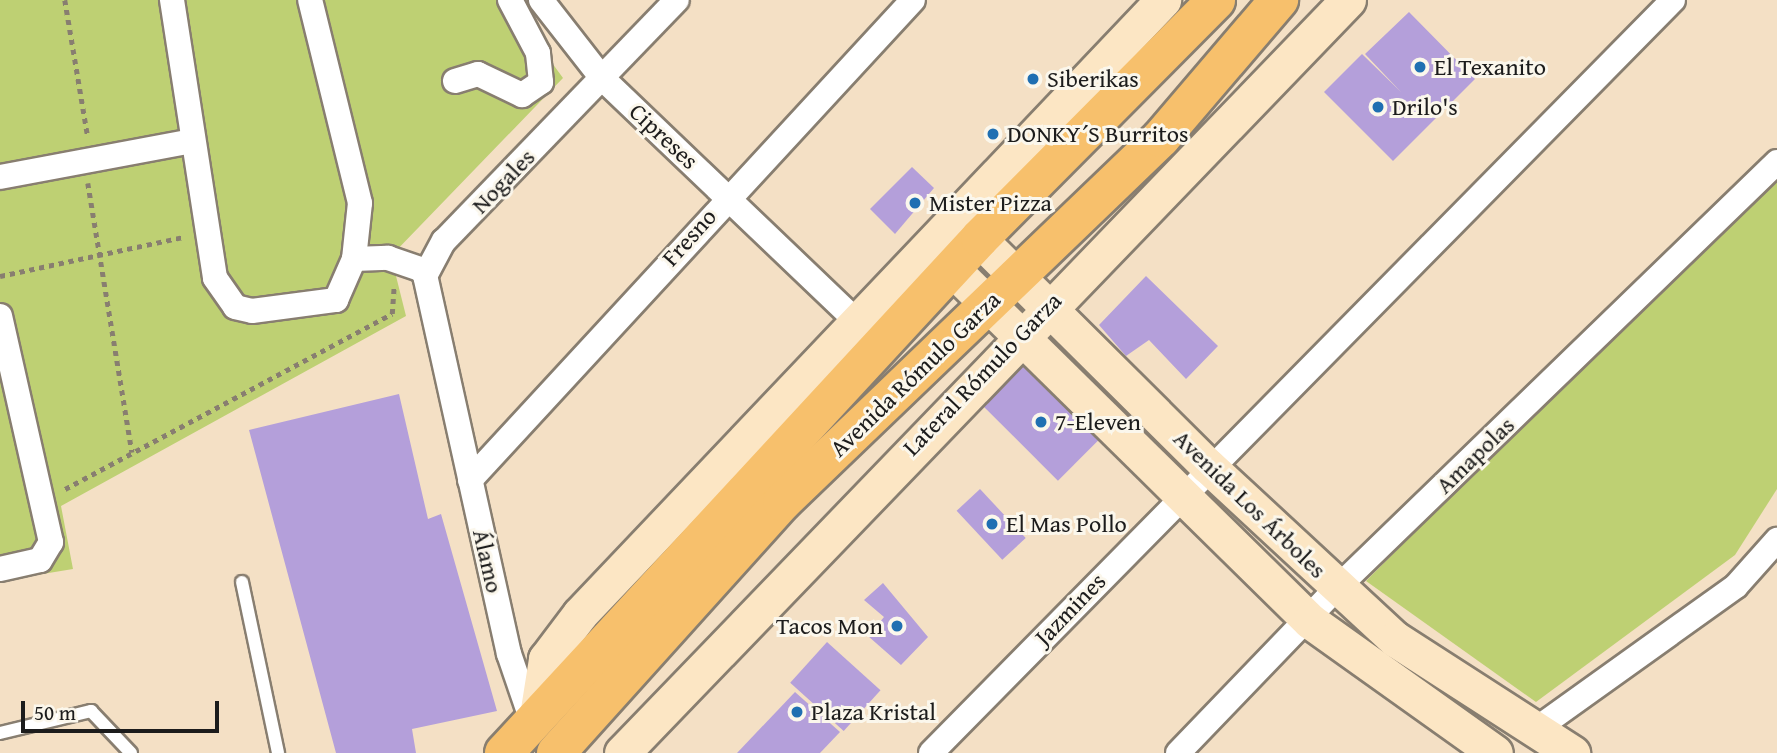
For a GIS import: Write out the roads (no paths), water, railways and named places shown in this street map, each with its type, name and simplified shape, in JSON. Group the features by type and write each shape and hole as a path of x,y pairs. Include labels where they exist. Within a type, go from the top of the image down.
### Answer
{"main road":[{"name":"Avenida Rómulo Garza","path":"503,753 969,228 1216,0"},
{"name":"Avenida Rómulo Garza","path":"556,753 782,502 1161,138 1279,0"}],"street":[{"path":"172,0 205,232 222,295 251,311 336,300 354,259 360,203 310,0"},
{"path":"455,80 478,74 522,95 541,82 538,53 510,0"},
{"name":"Cipreses","path":"541,0 603,78 857,322"},
{"name":"Nogales","path":"426,271 444,241 677,0"},
{"name":"Fresno","path":"470,480 727,195 914,0"},
{"path":"969,228 1163,0"},
{"name":"Lateral Rómulo Garza","path":"624,753 1047,305 1348,0"},
{"name":"Jazmines","path":"931,753 1180,494 1673,0"},
{"path":"0,177 192,141"},
{"name":"Amapolas","path":"1178,753 1310,621 1338,587 1777,162"},
{"name":"Avenida Los Árboles","path":"969,228 1208,466 1395,639 1572,753"},
{"path":"535,718 551,649 857,322 942,257"},
{"name":"Avenida Los Árboles","path":"942,257 1310,621 1495,753"},
{"path":"354,259 388,258 426,271"},
{"name":"Álamo","path":"426,271 451,400 512,667 535,718"},
{"path":"0,316 46,499 48,553 0,569"},
{"path":"1535,730 1736,586 1777,540"}],"lane":[{"path":"242,582 278,753"},
{"path":"0,733 91,711 131,753"}],"place":[{"name":"El Texanito","path":"1420,67"},
{"name":"Siberikas","path":"1033,79"},
{"name":"Drilo's","path":"1378,107"},
{"name":"DONKY´S Burritos","path":"993,134"},
{"name":"Mister Pizza","path":"915,203"},
{"name":"7-Eleven","path":"1041,422"},
{"name":"El Mas Pollo","path":"992,524"},
{"name":"Tacos Mon","path":"897,626"},
{"name":"Plaza Kristal","path":"797,712"}]}
